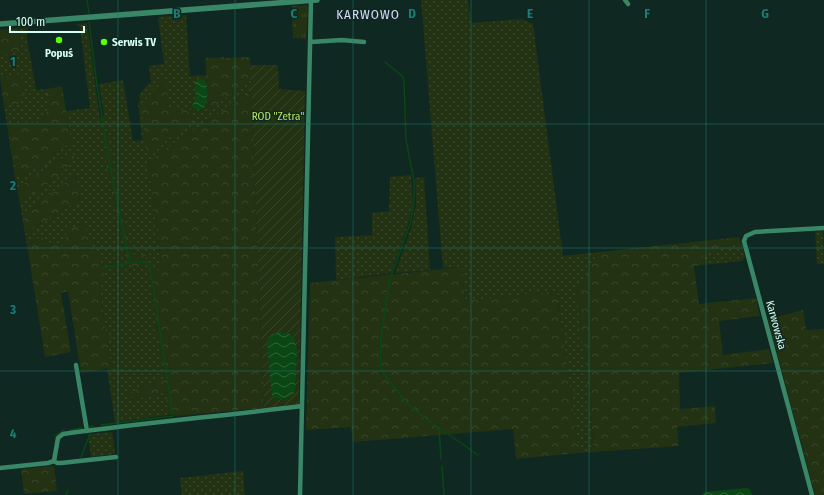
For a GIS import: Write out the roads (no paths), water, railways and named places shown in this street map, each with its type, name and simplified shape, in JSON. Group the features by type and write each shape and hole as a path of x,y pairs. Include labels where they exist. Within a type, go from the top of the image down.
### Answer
{"street":[{"path":"300,495 311,0"},
{"path":"0,24 317,0"},
{"path":"310,42 342,40 364,42"},
{"name":"Karwowska","path":"812,495 744,241 746,236 755,232 824,228"},
{"path":"76,365 87,431"},
{"path":"54,461 56,444 60,436 87,431 302,406"},
{"path":"0,468 48,463 54,461 57,463 62,463 116,456"}],"water":[{"path":"198,79 204,80 206,83 207,98 204,108 194,109 192,106 196,97 195,82"},
{"path":"281,332 290,334 295,341 297,352 295,390 291,396 285,399 278,399 272,396 267,343 267,339 273,334"},
{"path":"746,488 750,489 752,495 702,495 704,492"}],"waterway":[{"path":"87,0 89,13"},
{"path":"89,22 101,113 123,233 130,263 147,262 150,267 173,416 101,425"},
{"path":"385,62 402,76 404,81 406,140 414,181 414,203 410,224 389,282 381,337 380,366 384,374 406,402 418,413 478,455"},
{"path":"102,268 130,263"},
{"path":"439,427 441,459"},
{"path":"70,430 82,428"},
{"path":"55,436 64,430"},
{"path":"81,457 90,434"},
{"path":"442,466 444,495"},
{"path":"66,495 68,490"}],"place":[{"name":"Popuś","path":"59,40"},
{"name":"Serwis TV","path":"104,42"}],"district":[{"name":"KARWOWO","path":"368,14"}],"park label":[{"name":"ROD \"Zetra\"","path":"278,116"}]}
